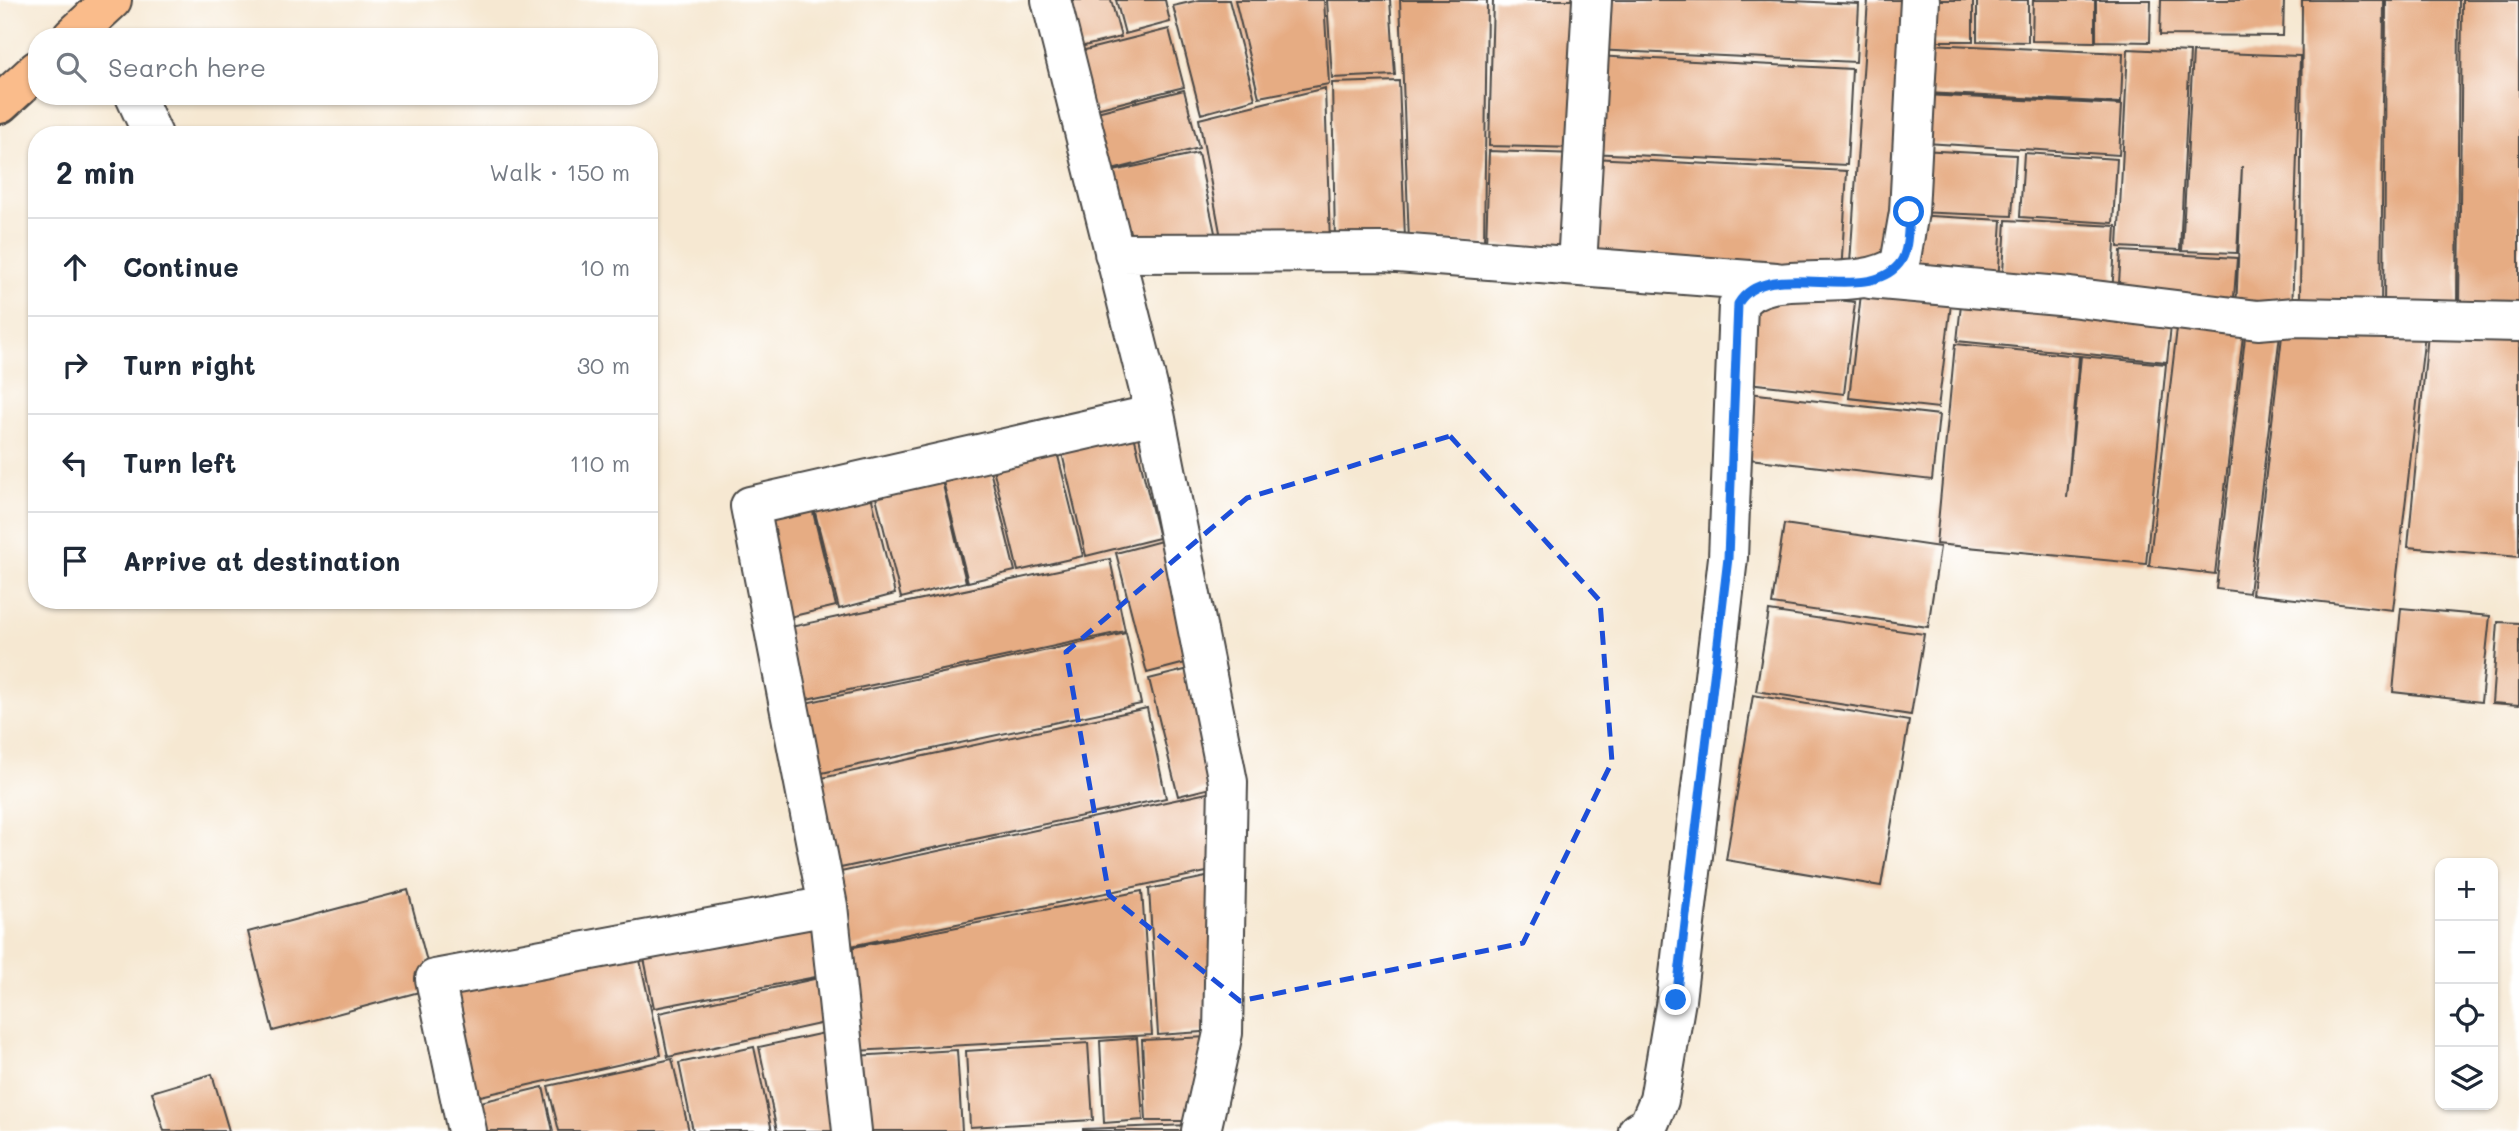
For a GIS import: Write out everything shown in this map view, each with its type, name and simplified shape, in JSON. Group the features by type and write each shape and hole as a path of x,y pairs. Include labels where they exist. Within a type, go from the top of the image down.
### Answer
{"main road":[{"path":"0,104 28,78"}],"street":[{"path":"1051,0 1155,415 1228,782 1223,1033 1201,1131"},
{"path":"1577,266 1592,0"},
{"path":"1870,279 1900,264 1906,240 1920,0"},
{"path":"139,105 149,126"},
{"path":"1114,253 1384,252 1777,282 1870,279 2070,297 2258,320 2296,317 2519,322"},
{"path":"1639,1131 1648,1126 1659,1100 1676,1000 1728,558 1738,304 1750,292 1777,282"},
{"path":"852,1131 828,906 750,506 1155,415"},
{"path":"467,1131 435,979 828,906"}],"highlighted area":[{"path":"1450,436 1600,601 1612,762 1523,943 1240,1001 1109,895 1066,652 1247,498"}],"building":[{"path":"1060,0 1111,0 1121,37 1072,49"},
{"path":"1116,0 1165,0 1170,22 1125,34"},
{"path":"1199,0 1229,0 1255,99 1201,114 1173,6"},
{"path":"1235,0 1324,0 1329,84 1259,97"},
{"path":"1327,0 1390,0 1395,75 1332,78"},
{"path":"1400,0 1487,0 1484,245 1409,242"},
{"path":"1493,0 1583,0 1579,148 1489,146"},
{"path":"1597,0 1770,0 1859,4 1856,62 1594,50"},
{"path":"1868,0 1911,0 1893,266 1850,263"},
{"path":"1929,0 1973,0 1973,41 1928,41"},
{"path":"1977,0 2028,0 2028,42 1977,41"},
{"path":"2033,0 2095,0 2095,42 2032,41"},
{"path":"2096,0 2151,0 2150,42 2096,41"},
{"path":"2161,0 2284,0 2283,36 2160,35"},
{"path":"2302,0 2384,0 2381,311 2300,310"},
{"path":"2386,0 2459,0 2457,312 2384,312"},
{"path":"2462,0 2519,0 2519,312 2459,312"},
{"path":"1169,29 1184,87 1088,111 1073,53"},
{"path":"1929,44 2123,53 2121,103 1926,93"},
{"path":"2128,49 2190,52 2180,250 2118,247"},
{"path":"2193,52 2300,56 2292,315 2236,311 2242,166 2237,253 2182,251"},
{"path":"1594,56 1852,69 1847,165 1589,153"},
{"path":"1399,81 1405,238 1335,241 1332,83"},
{"path":"1325,88 1330,243 1222,243 1199,119"},
{"path":"1184,90 1199,148 1104,172 1089,114"},
{"path":"1925,95 2122,105 2119,155 1926,143"},
{"path":"1919,150 2016,155 2012,216 1916,212"},
{"path":"1489,151 1578,154 1575,248 1486,246"},
{"path":"1198,153 1217,242 1115,247 1100,174"},
{"path":"2024,153 2117,159 2113,223 2020,217"},
{"path":"1592,158 1847,171 1841,275 1586,261"},
{"path":"1913,215 2002,220 1998,282 1910,278"},
{"path":"2006,220 2116,226 2112,296 2002,290"},
{"path":"2121,251 2237,258 2233,310 2118,299"},
{"path":"1759,291 1855,302 1844,394 1748,383"},
{"path":"1861,294 1951,304 1938,408 1849,398"},
{"path":"1962,295 2172,317 2167,362 1957,341"},
{"path":"2284,319 2425,334 2393,610 2252,594"},
{"path":"2178,320 2244,327 2215,574 2149,566"},
{"path":"2429,323 2519,331 2519,557 2408,547"},
{"path":"2246,329 2280,334 2249,593 2216,589"},
{"path":"1955,344 2079,356 2067,498 2081,356 2166,364 2146,564 1936,544"},
{"path":"1749,393 1939,415 1932,480 1741,458"},
{"path":"1132,427 1159,538 1086,556 1060,445"},
{"path":"1055,444 1083,556 1018,571 991,460"},
{"path":"987,458 1015,571 968,582 940,469"},
{"path":"939,468 966,582 901,598 873,485"},
{"path":"868,483 895,594 839,609 811,496"},
{"path":"809,496 836,606 781,619 755,509"},
{"path":"1784,524 1940,547 1928,627 1772,604"},
{"path":"1165,540 1197,660 1147,673 1116,553"},
{"path":"1110,559 1125,631 802,700 786,628"},
{"path":"2401,608 2490,616 2481,702 2393,692"},
{"path":"1769,611 1924,634 1911,715 1756,691"},
{"path":"2498,622 2519,623 2519,705 2492,703"},
{"path":"1126,633 1141,704 817,774 801,704"},
{"path":"1197,667 1227,784 1178,796 1149,679"},
{"path":"1753,695 1909,721 1881,886 1726,860"},
{"path":"1147,708 1166,798 836,869 817,779"},
{"path":"1221,790 1221,869 851,946 836,873"},
{"path":"1220,874 1217,1031 1158,1035 1149,889"},
{"path":"408,890 434,988 273,1031 248,932"},
{"path":"1142,891 1152,1035 855,1051 844,949"},
{"path":"820,914 831,974 654,1008 642,948"},
{"path":"636,942 661,1055 467,1099 441,987"},
{"path":"828,976 838,1020 668,1057 659,1013"},
{"path":"838,1030 847,1131 777,1131 759,1047"},
{"path":"1209,1037 1191,1121 1146,1121 1142,1040"},
{"path":"1137,1038 1143,1120 1104,1123 1100,1041"},
{"path":"1088,1043 1093,1120 970,1127 966,1051"},
{"path":"754,1047 772,1131 693,1131 679,1063"},
{"path":"957,1050 962,1131 859,1131 854,1056"},
{"path":"672,1059 689,1131 559,1131 548,1086"},
{"path":"212,1074 229,1131 164,1131 152,1092"},
{"path":"543,1087 553,1131 470,1131 464,1106"},
{"path":"1190,1125 1189,1131 1083,1131 1083,1129"}],"route":[{"path":"1676,1000 1728,558 1738,304 1742,297 1750,292 1777,282 1857,281 1891,271 1900,264 1903,257 1909,212"}]}
